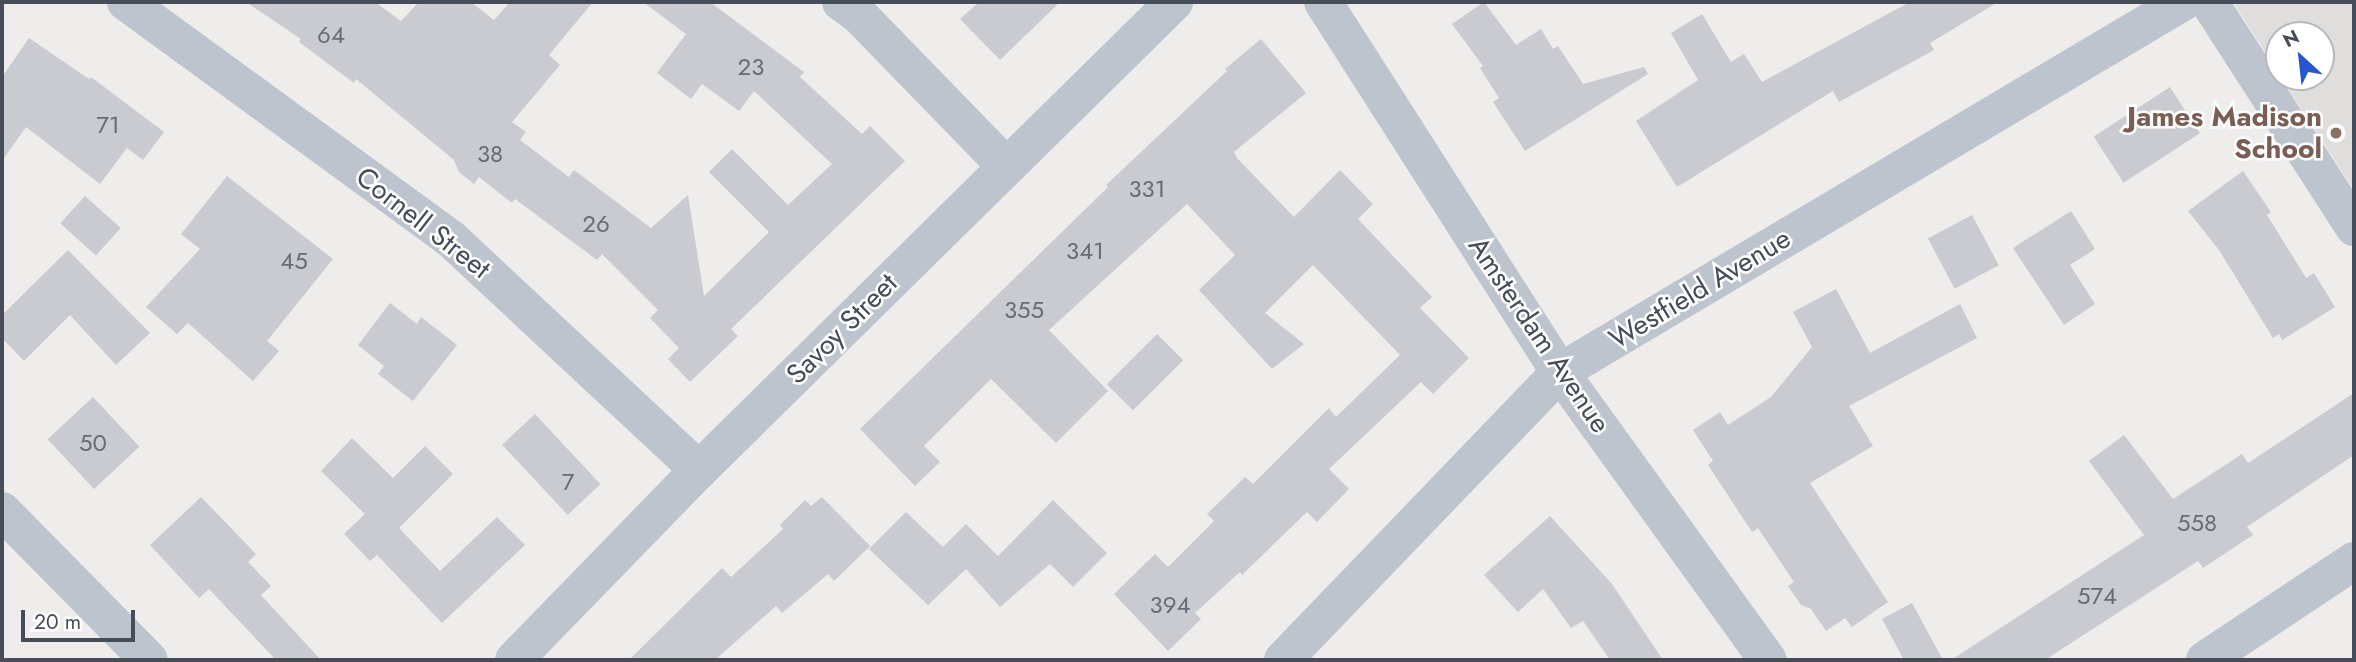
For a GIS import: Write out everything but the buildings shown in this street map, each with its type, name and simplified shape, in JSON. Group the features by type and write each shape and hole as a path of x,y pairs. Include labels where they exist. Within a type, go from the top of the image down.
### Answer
{"street":[{"name":"Cornell Street","path":"126,2 451,239 699,470"},
{"path":"841,2 859,15 1006,166"},
{"name":"Savoy Street","path":"514,660 699,470 1174,2"},
{"name":"Amsterdam Avenue","path":"1323,2 1560,372 1768,660"},
{"name":"Westfield Avenue","path":"1283,660 1560,372 2183,2"},
{"path":"2209,2 2354,227"},
{"path":"2,511 149,660"},
{"path":"2205,660 2354,561"}],"shaded area":[{"name":"James Madison School","path":"2233,2 2354,2 2354,190 2290,91 2335,91 2335,21 2265,21 2265,52"}],"place":[{"name":"James Madison School","path":"2336,133"}]}
